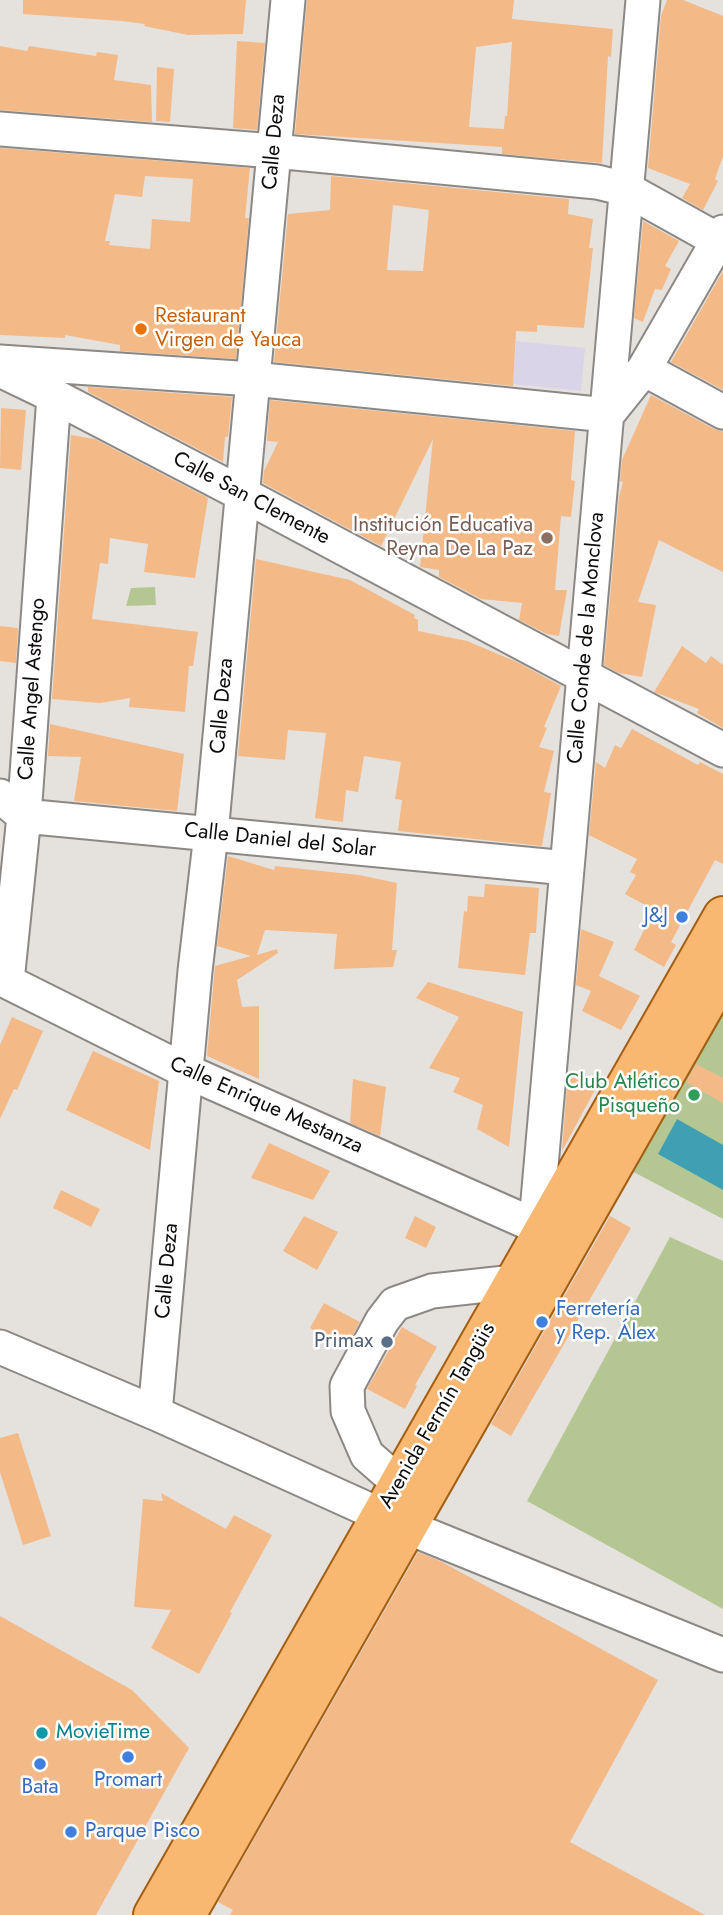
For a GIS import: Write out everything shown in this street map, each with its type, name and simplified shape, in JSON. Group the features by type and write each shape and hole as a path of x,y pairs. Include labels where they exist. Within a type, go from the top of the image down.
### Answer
{"main road":[{"name":"Avenida Fermín Tangüis","path":"186,1915 231,1807 723,916"},
{"name":"Avenida Fermín Tangüis","path":"396,1509 514,1282 543,1245 723,973"},
{"name":"Avenida Fermín Tangüis","path":"153,1915 231,1807"}],"street":[{"name":"Calle Deza","path":"155,1413 288,0"},
{"name":"Calle Conde de la Monclova","path":"543,1245 567,868 643,0"},
{"path":"0,129 274,150 597,183 626,189 722,239 644,369 607,415 253,379 0,362"},
{"path":"644,369 723,412"},
{"name":"Calle San Clemente","path":"0,370 242,494 723,750"},
{"name":"Calle Angel Astengo","path":"4,979 12,806 54,396"},
{"name":"Calle Daniel del Solar","path":"12,806 211,834 567,868"},
{"name":"Calle Enrique Mestanza","path":"4,979 543,1245"},
{"path":"396,1509 367,1455 348,1411 347,1385 382,1321 395,1304 432,1291 514,1282"},
{"path":"0,1347 155,1413 396,1509 723,1655"}],"shaded area":[{"path":"516,341 585,348 581,391 513,384"}],"green space":[{"path":"155,587 156,605 126,606 131,588"},
{"name":"Club Atlético Pisqueño","path":"723,994 723,1219 624,1167"},
{"path":"670,1237 723,1261 723,1609 527,1501"}],"water":[{"path":"677,1119 723,1145 723,1190 658,1154"}],"building":[{"path":"23,0 246,0 243,34 188,35 122,21 23,14"},
{"path":"307,0 514,0 512,19 613,29 611,57 608,56 602,163 502,154 502,147 295,134","holes":["512,42 504,129 469,127 476,47"]},
{"path":"667,0 683,0 723,16 723,156 715,179 718,181 703,210 682,198 690,184 648,168 661,16"},
{"path":"237,41 265,43 257,130 233,128"},
{"path":"0,46 27,51 29,46 96,56 97,52 118,55 114,80 151,85 152,122 0,110"},
{"path":"157,67 174,69 170,122 156,121"},
{"path":"0,148 250,168 245,218 249,218 236,359 120,351 120,345 65,335 65,338 0,335","holes":["145,176 193,179 190,222 152,219 150,249 109,245 110,241 105,241 115,194 142,197"]},
{"path":"331,176 569,199 568,214 593,219 589,248 593,248 584,328 537,325 537,332 516,331 513,386 274,362 288,214 330,210","holes":["393,205 429,210 423,271 387,270"]},
{"path":"643,221 679,241 665,266 671,269 662,290 655,289 643,322 634,318"},
{"path":"723,271 723,390 671,362"},
{"path":"88,387 232,397 223,462 88,392"},
{"path":"651,395 714,429 723,431 723,572 659,540 638,602 656,605 642,677 619,673 604,665 619,497 623,482 620,481 622,460"},
{"path":"270,400 575,431 571,480 575,481 571,517 561,516 555,590 567,590 559,636 547,634 519,620 522,603 481,599 439,577 439,570 420,567 433,439 381,546 263,483 264,471 278,442 267,441"},
{"path":"1,408 26,410 21,470 0,468"},
{"path":"71,435 95,439 208,498 195,578 144,572 148,544 110,538 108,564 100,563 92,619 198,632 193,666 189,666 185,712 129,707 130,698 100,703 52,699"},
{"path":"256,559 350,580 415,615 418,631 467,641 517,662 561,686 539,747 554,751 544,792 551,793 542,846 398,831 402,800 395,799 401,762 364,756 358,792 346,790 343,822 315,818 326,733 288,730 285,760 238,756"},
{"path":"0,626 18,628 16,663 0,661"},
{"path":"682,646 706,663 711,656 723,665 723,728 697,713 699,709 654,692"},
{"path":"50,724 184,754 177,811 74,801 81,757 48,756"},
{"path":"632,729 698,765 700,762 723,774 723,864 715,860 671,942 676,945 664,967 634,950 654,910 625,894 636,875 630,872 637,859 589,835 596,762 605,768 615,745 621,748"},
{"path":"228,856 274,870 275,866 359,875 397,883 392,950 397,950 393,967 334,969 337,934 265,930 257,955 277,949 278,953 237,980 242,1007 259,1006 259,1079 207,1056 215,966 251,956 217,946"},
{"path":"485,884 539,888 536,933 530,933 525,975 458,968 468,896 484,897"},
{"path":"581,929 614,942 599,976 640,996 621,1030 582,1011 591,991 576,985"},
{"path":"428,982 523,1012 509,1147 477,1129 483,1105 453,1092 460,1078 429,1068 459,1017 416,998"},
{"path":"12,1017 43,1031 17,1090 14,1089 0,1119 0,1045"},
{"path":"93,1051 159,1081 150,1150 66,1110"},
{"path":"696,1064 723,1078 723,1103 686,1082"},
{"path":"568,1073 597,1086 562,1151"},
{"path":"353,1079 386,1087 380,1136 350,1123"},
{"path":"269,1143 330,1171 313,1200 251,1178"},
{"path":"61,1190 100,1209 91,1227 53,1208"},
{"path":"304,1216 338,1232 317,1270 283,1251"},
{"path":"415,1216 436,1227 426,1248 405,1238"},
{"path":"610,1216 631,1228 511,1436 491,1424"},
{"path":"324,1303 360,1322 346,1348 310,1328"},
{"path":"402,1327 437,1347 415,1385 417,1386 405,1409 367,1389"},
{"path":"18,1433 51,1536 23,1545 0,1472 0,1438"},
{"path":"161,1493 226,1529 234,1515 272,1535 199,1674 151,1648 171,1610 134,1607 143,1499 163,1501"},
{"path":"418,1552 442,1562 658,1680 570,1842 705,1915 230,1915 233,1910 218,1902"},
{"name":"Parque Pisco","path":"0,1616 132,1690 189,1748 96,1915 0,1915"}],"place":[{"name":"Restaurant Virgen de Yauca","path":"141,329"},
{"name":"Institución Educativa Reyna De La Paz","path":"547,538"},
{"name":"J&J","path":"682,917"},
{"name":"Club Atlético Pisqueño","path":"694,1095"},
{"name":"Ferretería y Rep. Álex","path":"542,1322"},
{"name":"Primax","path":"387,1342"},
{"name":"MovieTime","path":"42,1733"},
{"name":"Promart","path":"128,1757"},
{"name":"Bata","path":"40,1764"},
{"name":"Parque Pisco","path":"71,1832"}]}
